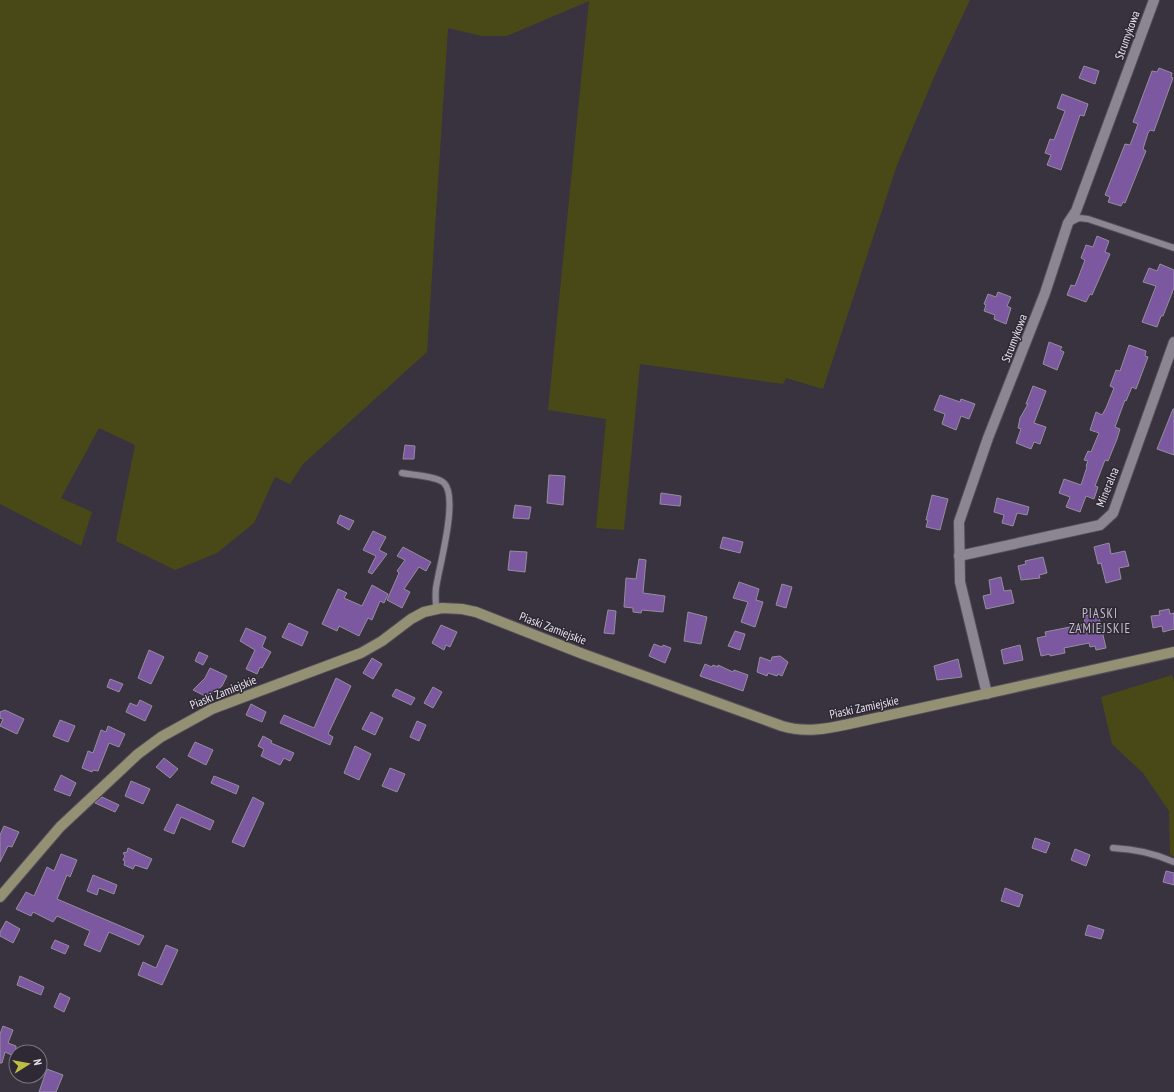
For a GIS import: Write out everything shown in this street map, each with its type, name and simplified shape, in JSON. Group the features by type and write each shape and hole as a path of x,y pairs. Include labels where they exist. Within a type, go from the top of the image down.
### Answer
{"street":[{"name":"Strumykowa","path":"987,694 960,582 959,522 988,438 1045,293 1068,223 1076,211 1154,0"},
{"name":"Mineralna","path":"959,556 1100,525 1107,520 1113,513 1174,342"},
{"name":"Piaski Zamiejskie","path":"0,898 60,827 138,754 161,737 212,709 361,653 382,641 411,619 436,609 462,609 476,612 583,654 782,726 799,730 832,728 1174,652"}],"lane":[{"path":"1068,223 1079,218 1088,219 1174,248"},
{"path":"402,473 439,480 445,483 449,492 450,513 436,590 436,609"},
{"path":"1113,848 1131,849 1153,853 1174,862"}],"shaded area":[{"path":"0,0 970,0 938,68 897,165 823,389 786,378 783,384 640,364 624,530 596,528 606,419 548,410 589,1 507,36 482,36 448,28 427,352 303,464 290,484 275,477 254,523 217,553 175,570 116,541 135,445 99,428 61,498 92,512 81,546 0,504"},
{"path":"1172,675 1174,682 1174,857 1170,855 1169,811 1143,773 1112,744 1101,697"}],"building":[{"path":"1084,66 1099,71 1095,84 1079,78"},
{"path":"1159,68 1172,73 1171,77 1173,78 1154,131 1150,130 1148,133 1143,149 1146,151 1125,203 1123,202 1121,206 1108,202 1110,197 1105,195 1125,144 1130,145 1132,140 1138,124 1133,122 1152,71 1157,72"},
{"path":"1062,94 1088,104 1084,116 1080,115 1061,170 1047,165 1051,155 1045,153 1050,139 1054,140 1065,111 1057,108"},
{"path":"1097,236 1109,241 1105,252 1110,254 1092,295 1090,294 1086,302 1067,295 1071,285 1075,286 1085,260 1081,258 1086,245 1093,247"},
{"path":"1160,264 1174,270 1174,288 1157,327 1142,322 1156,286 1143,282 1149,268 1157,271"},
{"path":"998,292 1011,297 1007,306 1011,308 1006,324 994,319 995,315 984,311 986,305 984,304 988,294 996,297"},
{"path":"1049,342 1062,347 1060,350 1064,352 1057,370 1043,364"},
{"path":"1129,345 1146,351 1145,356 1148,357 1136,389 1132,387 1126,401 1125,400 1115,427 1120,429 1117,439 1108,461 1105,460 1095,486 1098,487 1094,499 1086,496 1080,512 1066,507 1070,497 1059,493 1064,479 1081,485 1088,461 1084,460 1088,451 1091,452 1099,433 1090,430 1096,412 1102,415 1106,408 1114,388 1110,386 1116,370 1120,371"},
{"path":"1033,386 1046,391 1034,423 1046,427 1040,444 1034,442 1031,449 1016,443 1021,429 1018,428 1020,418 1028,404 1026,404"},
{"path":"940,395 960,402 961,399 975,404 969,419 961,416 956,430 942,424 945,414 934,410"},
{"path":"1174,409 1174,455 1157,449"},
{"path":"405,445 415,446 414,459 403,459"},
{"path":"549,475 565,476 563,505 547,503"},
{"path":"661,493 681,496 680,506 660,504"},
{"path":"932,495 948,499 940,530 926,527 928,520 926,520"},
{"path":"997,498 1029,507 1027,515 1017,513 1013,526 1002,523 1004,515 994,512"},
{"path":"515,505 531,507 529,519 513,518"},
{"path":"340,515 354,521 349,530 337,523"},
{"path":"373,531 386,537 379,550 387,554 372,574 368,572 376,556 363,550"},
{"path":"723,537 743,542 740,553 720,548"},
{"path":"1109,543 1111,554 1125,551 1129,566 1119,568 1121,579 1106,583 1101,563 1098,564 1094,547"},
{"path":"403,547 431,562 426,571 419,567 404,589 410,592 402,608 387,600 399,573 397,571 405,560 397,556"},
{"path":"510,551 527,552 525,572 508,570"},
{"path":"1043,557 1047,573 1039,575 1040,578 1021,580 1018,566 1026,564 1025,561"},
{"path":"639,559 646,560 643,593 665,596 663,612 642,610 641,613 633,612 633,608 624,607 626,578 636,579"},
{"path":"1001,577 1004,591 1011,590 1014,603 986,609 983,596 991,594 989,580"},
{"path":"739,582 759,589 756,600 763,602 755,627 741,622 748,602 733,598"},
{"path":"782,584 792,587 786,608 776,605"},
{"path":"372,585 388,594 384,603 380,601 372,620 368,618 359,636 339,626 337,631 322,624 338,589 347,593 344,598 362,606"},
{"path":"1169,609 1170,614 1174,613 1174,629 1163,632 1162,626 1153,628 1151,616 1160,615 1159,611"},
{"path":"608,610 616,611 614,634 604,633"},
{"path":"688,612 707,617 701,644 684,641"},
{"path":"1098,613 1106,648 1096,650 1095,646 1090,647 1089,643 1064,648 1065,653 1041,656 1037,638 1046,636 1045,632 1085,624 1084,616"},
{"path":"289,623 308,632 302,646 282,637"},
{"path":"441,625 457,632 450,647 446,645 444,650 432,643"},
{"path":"246,628 266,637 262,647 271,652 262,668 260,667 257,674 246,669 255,650 240,641"},
{"path":"735,631 745,634 740,650 728,646"},
{"path":"654,644 671,648 665,663 649,656"},
{"path":"1020,645 1023,660 1004,664 1001,650"},
{"path":"149,650 164,657 151,684 138,678"},
{"path":"199,652 208,656 203,665 195,661"},
{"path":"780,656 788,662 782,676 768,673 767,676 757,672 760,657 771,661 772,657"},
{"path":"372,658 382,664 373,679 363,673"},
{"path":"958,659 962,677 937,680 934,666"},
{"path":"705,664 712,667 713,665 718,667 718,665 733,672 734,670 748,675 743,691 700,676"},
{"path":"210,668 227,676 222,686 207,697 193,690 205,678"},
{"path":"336,678 351,686 328,734 333,737 330,745 280,723 284,715 314,728"},
{"path":"110,679 123,684 119,692 107,687"},
{"path":"433,687 442,692 433,708 424,703"},
{"path":"396,689 415,698 411,705 392,696"},
{"path":"140,700 152,706 145,721 126,712 130,703 137,706"},
{"path":"251,704 266,712 262,722 246,715"},
{"path":"5,710 24,719 17,734 0,726 3,719 0,718 0,712"},
{"path":"371,712 383,718 375,735 362,729"},
{"path":"60,720 75,726 68,742 53,736"},
{"path":"417,721 426,725 419,741 410,737"},
{"path":"108,726 125,734 119,747 109,743 98,771 93,770 92,772 82,768 88,751 93,753 101,730 106,732"},
{"path":"263,736 272,741 271,743 294,753 290,761 284,758 280,765 261,756 264,749 258,746"},
{"path":"195,742 213,750 206,765 188,756"},
{"path":"355,746 371,754 359,780 344,773"},
{"path":"164,758 178,769 170,778 156,767"},
{"path":"390,768 405,774 397,792 382,786"},
{"path":"61,775 76,783 70,796 54,790"},
{"path":"214,776 239,786 236,794 211,783"},
{"path":"131,781 150,789 143,804 125,796"},
{"path":"102,797 119,805 115,812 95,803"},
{"path":"253,797 264,803 244,847 232,842"},
{"path":"177,804 214,821 210,830 181,817 174,834 164,830"},
{"path":"4,826 19,832 12,847 8,846 0,862 0,835"},
{"path":"1035,838 1050,843 1046,853 1032,848"},
{"path":"128,848 152,859 147,869 135,865 133,869 124,865 125,861 123,860 125,856 123,853 127,852"},
{"path":"1075,849 1090,855 1086,866 1071,860"},
{"path":"61,854 77,860 70,877 67,875 57,899 144,936 139,945 109,932 100,952 84,945 90,931 57,916 53,922 33,912 31,916 16,909 26,892 34,896 47,867 54,871"},
{"path":"1166,871 1174,873 1174,885 1163,882"},
{"path":"93,875 117,885 114,894 99,888 97,895 87,891"},
{"path":"1005,888 1023,895 1019,907 1001,901"},
{"path":"6,921 20,929 13,943 0,936 0,932"},
{"path":"1088,925 1104,930 1101,939 1085,935"},
{"path":"55,940 69,946 65,954 51,948"},
{"path":"166,945 178,950 162,985 138,975 143,962 156,968"},
{"path":"20,976 44,987 41,995 17,985"},
{"path":"60,993 70,998 64,1012 54,1007"},
{"path":"3,1026 13,1030 8,1043 11,1044 8,1044 8,1053 5,1052 2,1063 0,1063 0,1034"},
{"path":"48,1069 63,1075 56,1092 39,1092 42,1084 48,1084"}],"district":[{"name":"PIASKI ZAMIEJSKIE","path":"1100,620"}]}
